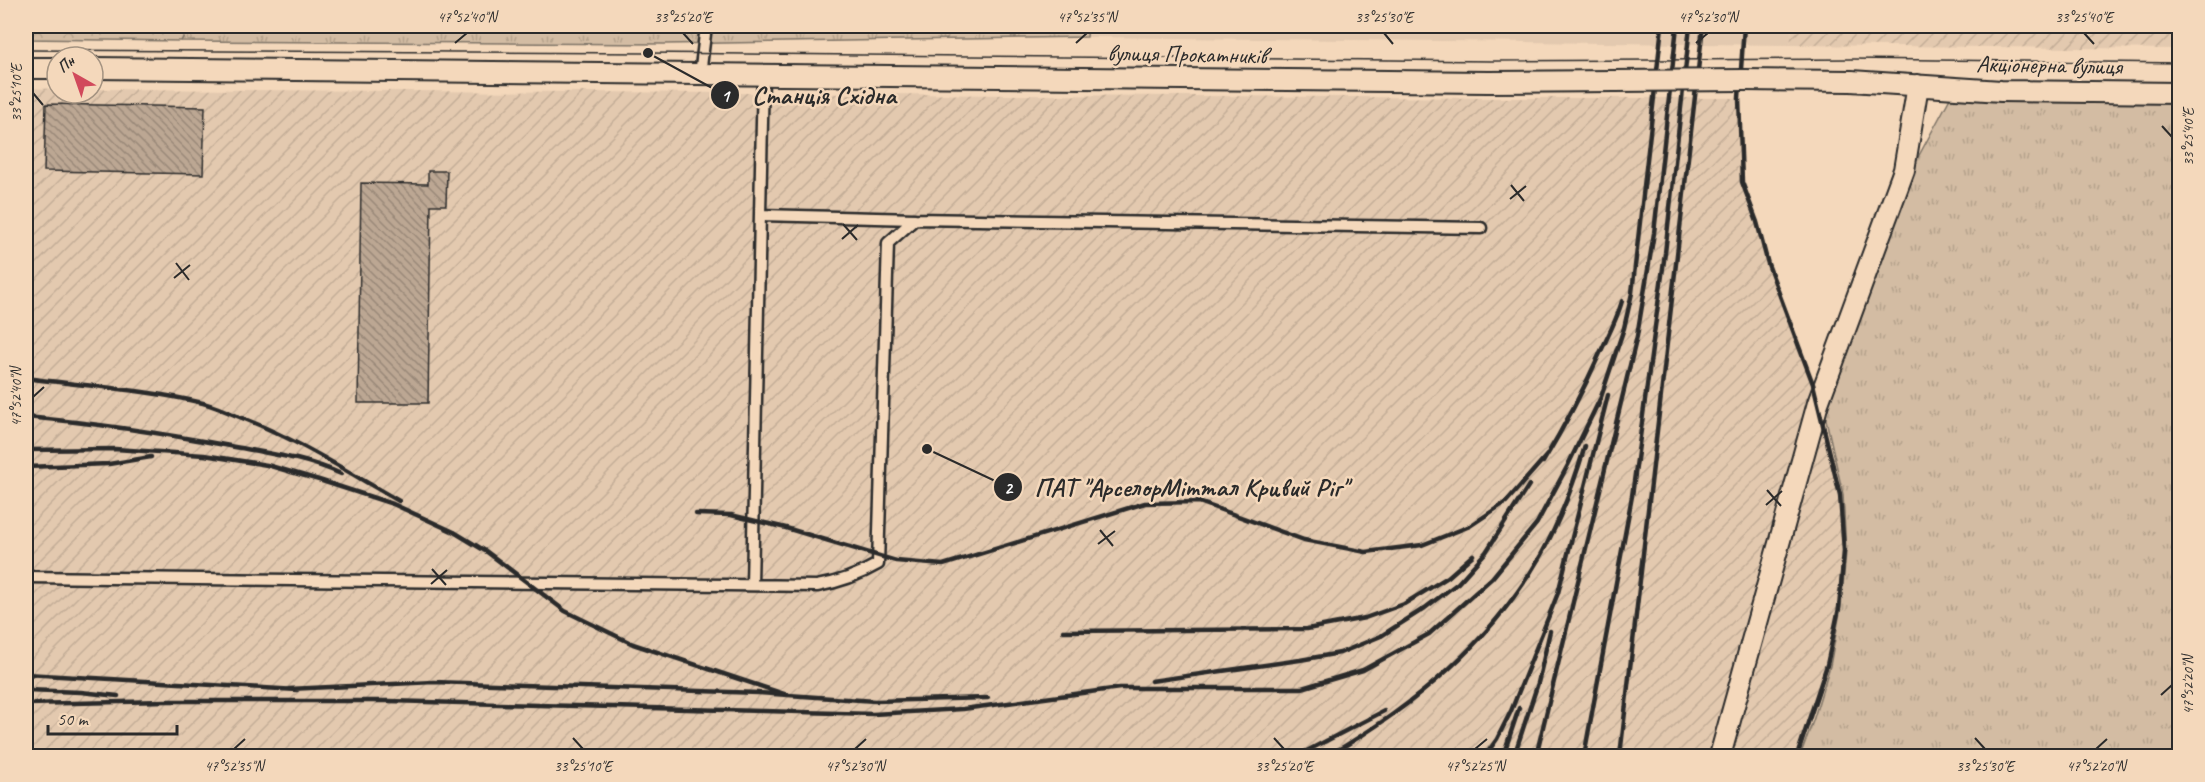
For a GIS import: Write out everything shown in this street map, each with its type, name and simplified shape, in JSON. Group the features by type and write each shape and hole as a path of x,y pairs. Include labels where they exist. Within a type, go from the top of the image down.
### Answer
{"street":[{"path":"26,68 45,68"},
{"name":"вулиця Прокатників","path":"105,68 1488,82 1851,81"},
{"name":"Акціонерна вулиця","path":"1851,81 2001,91 2180,93"},
{"path":"1720,756 1818,403 1904,170 1918,85"}],"lane":[{"path":"700,75 706,26"},
{"path":"752,585 763,75"},
{"path":"760,215 1480,228"},
{"path":"26,577 817,586 841,582 878,564 888,243 915,219"}],"shaded area":[{"path":"1088,26 1792,26 1790,45 1087,37"},
{"path":"1792,26 2179,26 2179,49 1790,45"},
{"path":"26,88 45,89 45,105 105,105 105,89 1739,98 1742,182 1757,222 1768,264 1800,345 1818,403 1840,495 1844,551 1839,608 1827,665 1797,756 26,756"}],"green space":[{"path":"26,26 189,26 181,41 26,39"},
{"path":"189,26 1088,26 1087,37 664,44 181,41"},
{"path":"1955,89 2179,101 2179,756 1800,756 1830,666 1841,607 1846,552 1843,494 1822,402 1910,172"}],"building":[{"path":"46,105 205,107 203,174 44,171"},
{"path":"428,171 447,171 446,205 431,205 428,403 358,403 361,183 428,184"}],"tram line":[{"path":"26,50 1492,61 1853,59 2180,63"}],"railway":[{"path":"1598,406 1624,328 1632,293 1662,26"},
{"path":"1536,756 1637,336 1654,233 1677,26"},
{"path":"1584,756 1632,496 1665,253 1690,26"},
{"path":"1620,756 1703,26"},
{"path":"1744,26 1739,98 1742,182 1757,222 1768,264 1813,384 1840,495 1844,551 1839,608 1827,665 1797,756"},
{"path":"1543,462 1587,381 1622,301"},
{"path":"26,378 159,394 203,403 300,445 399,501"},
{"path":"1485,756 1497,739 1511,711 1558,593 1608,395"},
{"path":"26,704 167,701 389,701 873,714 963,709 1120,688 1302,688 1363,670 1429,634 1492,578 1537,523 1600,399"},
{"path":"26,417 102,425 204,441 300,460 341,474"},
{"path":"1328,756 1360,737 1420,694 1448,670 1499,616 1521,587 1548,542 1566,502 1585,446"},
{"path":"26,450 115,449 204,455 267,465 319,480 393,504 454,532 487,552 565,611 633,644 787,695"},
{"path":"696,514 731,515 786,528 896,561 943,565 1145,503 1199,502 1304,540 1366,552 1422,545 1470,526 1506,502 1547,455"},
{"path":"26,467 109,464 151,457"},
{"path":"1151,681 1340,653 1381,636 1425,608 1458,583 1486,552 1529,485"},
{"path":"1063,631 1307,629 1365,618 1404,604 1448,577 1473,555"},
{"path":"1514,756 1538,683 1550,631"},
{"path":"26,674 297,690"},
{"path":"289,689 434,682 759,693 875,701 988,698"},
{"path":"26,690 118,696"},
{"path":"1503,756 1519,708"},
{"path":"1297,756 1384,711"}],"place":[{"name":"Станція Східна","path":"648,53"},
{"name":"ПАТ \"АрселорМіттал Кривий Ріг\"","path":"927,449"}]}
